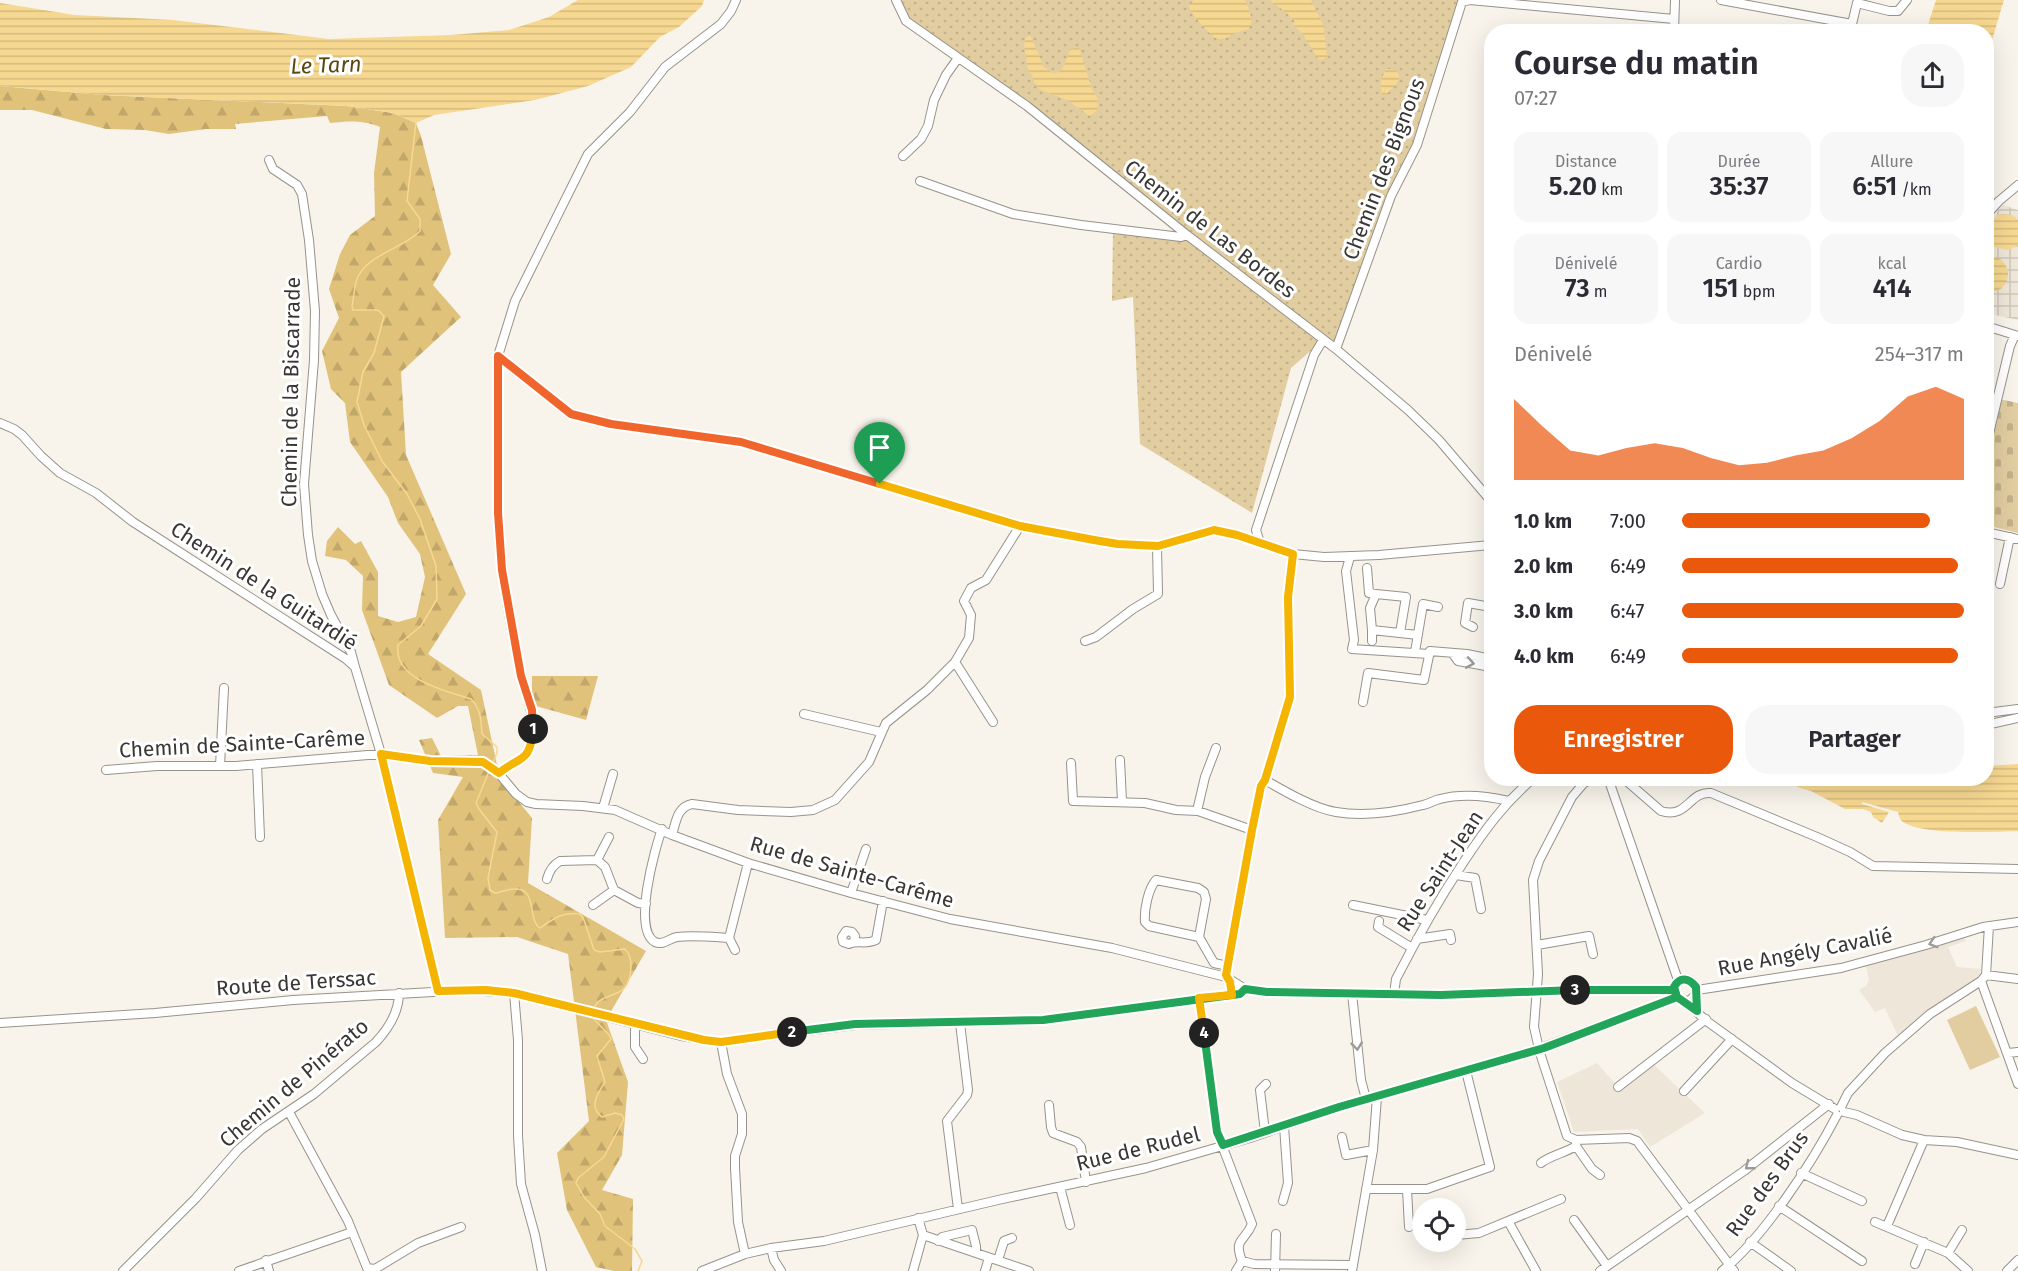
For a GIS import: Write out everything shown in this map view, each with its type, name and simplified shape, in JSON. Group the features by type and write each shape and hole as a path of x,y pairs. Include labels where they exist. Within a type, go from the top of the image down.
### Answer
{"street":[{"path":"497,772 524,759 530,747 533,731 532,710 521,676 502,570 498,513 498,356 515,301 588,154 630,112 665,67 721,24 736,0"},
{"name":"Chemin de Las Bordes","path":"896,0 906,21 1027,106 1187,235 1336,349 1408,410 1439,440 1484,493"},
{"name":"Chemin des Bignous","path":"1336,349 1391,196 1417,145 1462,2 1470,0 1674,19"},
{"path":"1674,24 1675,0"},
{"path":"1721,0 1833,24"},
{"path":"1853,24 1857,3 1898,11 1907,0"},
{"path":"903,156 921,139 928,126 934,100 946,75 958,58"},
{"name":"Chemin de la Biscarrade","path":"269,160 273,169 297,184 302,194 309,240 315,311 314,360 304,497 308,536 312,561 322,594 330,615 351,652 355,667"},
{"path":"920,181 1013,214 1081,225 1181,237 1187,235"},
{"path":"1994,206 2018,185"},
{"path":"1994,328 2016,335 2010,346 1994,413"},
{"path":"1260,543 1256,530 1314,355 1323,340"},
{"path":"498,356 571,414 611,424 741,442 1020,526 1118,544 1158,546 1214,530 1237,535 1293,554 1350,557 1484,545"},
{"name":"Chemin de la Guitardié","path":"0,423 15,429 60,472 355,667 381,754 438,991"},
{"path":"672,835 680,810 686,805 791,812 813,810 835,800 869,762 886,723 927,690 955,662 969,638 971,615 964,602 971,588 986,580 1020,526"},
{"path":"1237,535 1256,530"},
{"path":"1994,534 2014,538 2000,584"},
{"path":"1085,641 1096,637 1133,609 1158,594 1158,546"},
{"path":"1232,995 1230,982 1226,977 1252,830 1261,786 1265,780 1290,697 1288,597 1293,554"},
{"path":"1350,557 1346,571 1354,640 1352,649 1429,654"},
{"path":"1367,568 1369,593 1406,597 1400,633"},
{"path":"1372,641 1370,608 1376,594"},
{"path":"1473,627 1465,623 1468,603 1484,606"},
{"path":"1415,652 1423,604 1438,607"},
{"path":"1372,630 1418,635"},
{"path":"1364,702 1368,672 1424,680 1430,651 1484,658"},
{"path":"1453,654 1458,661 1484,666"},
{"path":"955,662 993,722"},
{"path":"220,766 224,688"},
{"path":"1994,713 2018,709"},
{"path":"804,714 881,732"},
{"path":"1994,723 2018,718"},
{"path":"1197,811 1205,777 1216,748"},
{"name":"Chemin de Sainte-Carême","path":"106,770 157,766 257,764 381,754 430,761 468,760 488,764"},
{"path":"1120,760 1122,801"},
{"path":"1071,763 1073,801 1122,801 1197,811 1252,830"},
{"path":"257,764 260,837"},
{"name":"Rue de Sainte-Carême","path":"488,764 516,794 527,802 603,808 631,816 672,835 748,862 851,893 950,919 1112,948 1226,977"},
{"path":"603,808 613,774"},
{"path":"1265,780 1336,813 1374,813 1425,805 1441,799 1462,796 1487,796 1509,801"},
{"name":"Rue Saint-Jean","path":"1394,994 1396,979 1427,920 1455,875 1481,836 1509,801 1525,786"},
{"path":"1581,786 1572,797 1536,867 1533,880 1538,992 1534,1019 1540,1051 1567,1136 1576,1143 1592,1169 1600,1175"},
{"path":"1611,786 1678,980 1678,996"},
{"path":"1632,786 1661,811 1668,813 1679,812 1698,795 1705,792 1711,793 1817,837 1850,852 1873,866 2018,869"},
{"path":"662,829 647,882 648,933 654,941 663,943 680,937 729,938"},
{"path":"597,860 609,837"},
{"path":"851,893 866,849"},
{"path":"547,879 549,872 560,861 597,860 605,867 614,890 638,903 646,904"},
{"path":"735,950 729,938 748,862"},
{"path":"1455,875 1475,878 1481,909"},
{"path":"1199,937 1149,926 1144,922 1152,884 1156,880 1198,888 1204,892 1206,899 1199,937 1214,963 1228,966"},
{"path":"593,905 614,890"},
{"path":"854,942 863,944 876,940 883,901"},
{"path":"1353,905 1427,920"},
{"path":"1379,921 1378,927 1412,948"},
{"name":"Rue Angély Cavalié","path":"1678,996 1691,1001 1696,993 1841,968 1989,926 2018,922"},
{"path":"1989,926 1984,978 2018,1084"},
{"path":"1417,939 1450,934 1451,940"},
{"path":"1537,945 1589,936 1593,954"},
{"path":"1226,977 1245,989 1267,992 1441,995 1600,989 1678,996 1792,1083 1837,1109 1857,1115 1902,1135 1924,1140 1957,1142 2018,1155"},
{"path":"1600,1271 1837,1109 1848,1093 1885,1053 1930,1014 1984,978 2018,979"},
{"path":"1678,980 1688,980 1694,985 1697,1011"},
{"name":"Route de Terssac","path":"0,1023 399,993 477,990 514,993 681,1036 721,1042 840,1026 1043,1020 1240,994 1245,989"},
{"name":"Chemin de Pinérato","path":"123,1271 190,1204 238,1150 262,1129 314,1094 379,1038 394,1016 399,993"},
{"path":"514,993 518,1040 518,1136 521,1184 535,1234 542,1271"},
{"path":"1352,993 1361,1080 1366,1100"},
{"name":"Rue de Rudel","path":"702,1271 745,1254 824,1241 1138,1170 1366,1100 1540,1051 1678,996"},
{"path":"1199,998 1217,1132 1252,1224 1237,1249 1242,1261"},
{"path":"1618,1087 1706,1019"},
{"path":"958,1209 947,1121 968,1090 960,1023"},
{"path":"635,1024 635,1047 643,1059"},
{"path":"1684,1091 1732,1039"},
{"path":"721,1042 727,1074 742,1114 742,1134 735,1156 735,1168 738,1222 745,1254"},
{"path":"2008,1053 2018,1052"},
{"path":"1366,1189 1435,1187 1489,1164 1466,1071"},
{"path":"1266,1084 1260,1090 1266,1132"},
{"path":"1242,1261 1275,1267 1353,1268 1373,1150 1377,1097"},
{"path":"1049,1105 1053,1133 1077,1142 1081,1147 1086,1182"},
{"name":"Rue des Brus","path":"1729,1269 1779,1206 1801,1173 1837,1109"},
{"path":"289,1112 348,1221 367,1268 375,1269 418,1243 461,1227"},
{"path":"1283,1201 1288,1183 1284,1126"},
{"path":"1342,1137 1346,1155 1373,1150"},
{"path":"1541,1163 1576,1143 1629,1138 1637,1141 1729,1269"},
{"path":"1887,1226 1924,1140"},
{"path":"1801,1173 1862,1201"},
{"path":"1059,1187 1070,1225"},
{"path":"1407,1189 1409,1227"},
{"path":"1466,1234 1479,1233 1561,1199"},
{"path":"1779,1206 1862,1261"},
{"path":"912,1271 923,1235 918,1218"},
{"path":"1574,1220 1607,1266"},
{"path":"1508,1221 1536,1271"},
{"path":"1875,1222 1948,1253 1968,1271"},
{"path":"938,1241 942,1237 972,1230 976,1253"},
{"path":"1948,1253 1962,1230"},
{"path":"239,1271 352,1232"},
{"path":"1275,1267 1276,1234"},
{"path":"923,1235 1024,1270"},
{"path":"998,1260 1004,1241 1012,1238"},
{"path":"1750,1242 1791,1271"},
{"path":"1915,1264 1924,1242"},
{"path":"771,1248 774,1260 781,1271"},
{"path":"984,1271 989,1258"},
{"path":"266,1260 269,1271"},
{"path":"2007,1271 2018,1260"},
{"path":"1236,1271 1242,1261"}],"shaded area":[{"path":"2003,205 2018,210 2018,320 1994,315 1994,213"},
{"path":"1964,937 1966,941 1948,947 1957,967 1981,969 1979,978 1928,1010 1898,1036 1885,1008 1875,1012 1859,990 1866,986 1869,979 1866,966"},
{"path":"1597,1063 1619,1088 1652,1063 1705,1113 1650,1147 1638,1129 1574,1132 1557,1082"}],"green space":[{"path":"896,0 1463,0 1424,124 1391,196 1336,349 1323,340 1291,368 1252,513 1140,444 1133,297 1112,301 1113,229 1185,235 1027,106 906,21"},
{"path":"0,86 103,95 347,106 393,113 416,123 451,254 433,285 461,317 401,372 406,455 466,594 428,654 481,690 500,779 532,818 528,883 646,951 606,1020 628,1082 622,1155 602,1190 633,1199 632,1271 614,1271 596,1267 567,1210 557,1153 589,1121 568,954 517,937 445,938 438,820 463,777 433,773 419,740 432,738 441,756 478,755 468,706 458,706 437,718 389,685 362,610 363,576 346,560 325,556 327,541 338,527 355,544 361,541 378,572 378,616 398,622 416,617 425,577 420,554 398,523 388,497 350,442 345,403 331,389 322,351 339,318 329,289 340,254 350,235 375,216 374,173 380,127 356,122 330,123 327,116 235,124 236,129 206,129 169,134 145,130 106,129 32,110 0,110"},
{"path":"1999,399 2018,403 2018,533 1994,527 1994,422"},
{"path":"532,676 598,676 586,720 532,705"},
{"path":"1976,1006 2000,1057 1970,1070 1947,1020"}],"water":[{"name":"Le Tarn","path":"578,0 704,0 702,6 679,27 660,37 631,67 588,86 535,100 434,115 416,123 393,113 346,106 103,95 0,86 0,3 75,15 173,20 329,39 451,35 509,30 549,17"},
{"path":"1194,0 1245,0 1251,16 1251,24 1246,30 1218,39 1193,14 1189,6"},
{"path":"1270,0 1311,0 1324,27 1327,57 1322,60 1318,59 1303,34 1292,24 1295,22 1293,19"},
{"path":"1936,0 2004,0 1994,33 1994,24 1928,24"},
{"path":"1030,35 1044,67 1054,74 1064,67 1071,49 1079,48 1092,89 1098,99 1097,111 1089,116 1069,101 1039,89 1028,70 1024,45 1026,38"},
{"path":"1387,69 1396,70 1399,77 1386,95 1383,95 1381,82"},
{"path":"2012,215 2018,219 2018,245 2009,250 1994,247 1994,218 1997,216"},
{"path":"1994,257 2003,261 2008,274 2007,281 1994,291"},
{"path":"2018,764 2018,831 1960,832 1914,827 1903,822 1898,812 1862,802 1862,804 1889,812 1882,823 1873,817 1871,812 1863,809 1845,809 1811,791 1796,786 1994,786 1994,766"}],"waterway":[{"path":"416,122 407,201 420,219 420,231 369,263 357,279 353,310 378,310 384,316 374,353 363,372 357,402 364,425 382,461 407,494 420,519 436,566 437,599 421,626 398,645 399,657 404,667 424,682 471,699 480,715 482,734 497,747 492,765"},
{"path":"490,769 476,803 497,832 488,878 490,890 495,893 514,889 526,893 536,924 540,928 563,915 580,914 594,950 600,952 625,949 629,955 631,966 626,986 597,1003 593,1010"},
{"path":"592,1017 611,1039 597,1056 605,1082 596,1100 596,1109 602,1117 615,1113 622,1115 624,1119 604,1157 578,1178 576,1183 584,1197 600,1214 605,1226 635,1249 642,1261 638,1271"}],"route":[{"path":"880,484 741,442 611,424 571,414 498,356 498,513 502,570 521,676 532,710 533,731 530,747 524,759 499,773 483,762 468,760 442,762 381,754 438,991 486,990 514,993 681,1036 721,1042 855,1024 1043,1020 1199,998 1232,995 1240,994 1245,989 1267,992 1441,995 1600,989 1674,990 1677,997 1697,1011 1696,987 1688,980 1681,979 1674,987 1677,997 1565,1040 1339,1107 1223,1145 1217,1132 1199,998 1227,996 1232,995 1230,982 1226,975 1252,830 1261,786 1265,780 1290,697 1288,597 1293,554 1237,535 1214,530 1158,546 1094,540 1020,526 880,484"}]}
